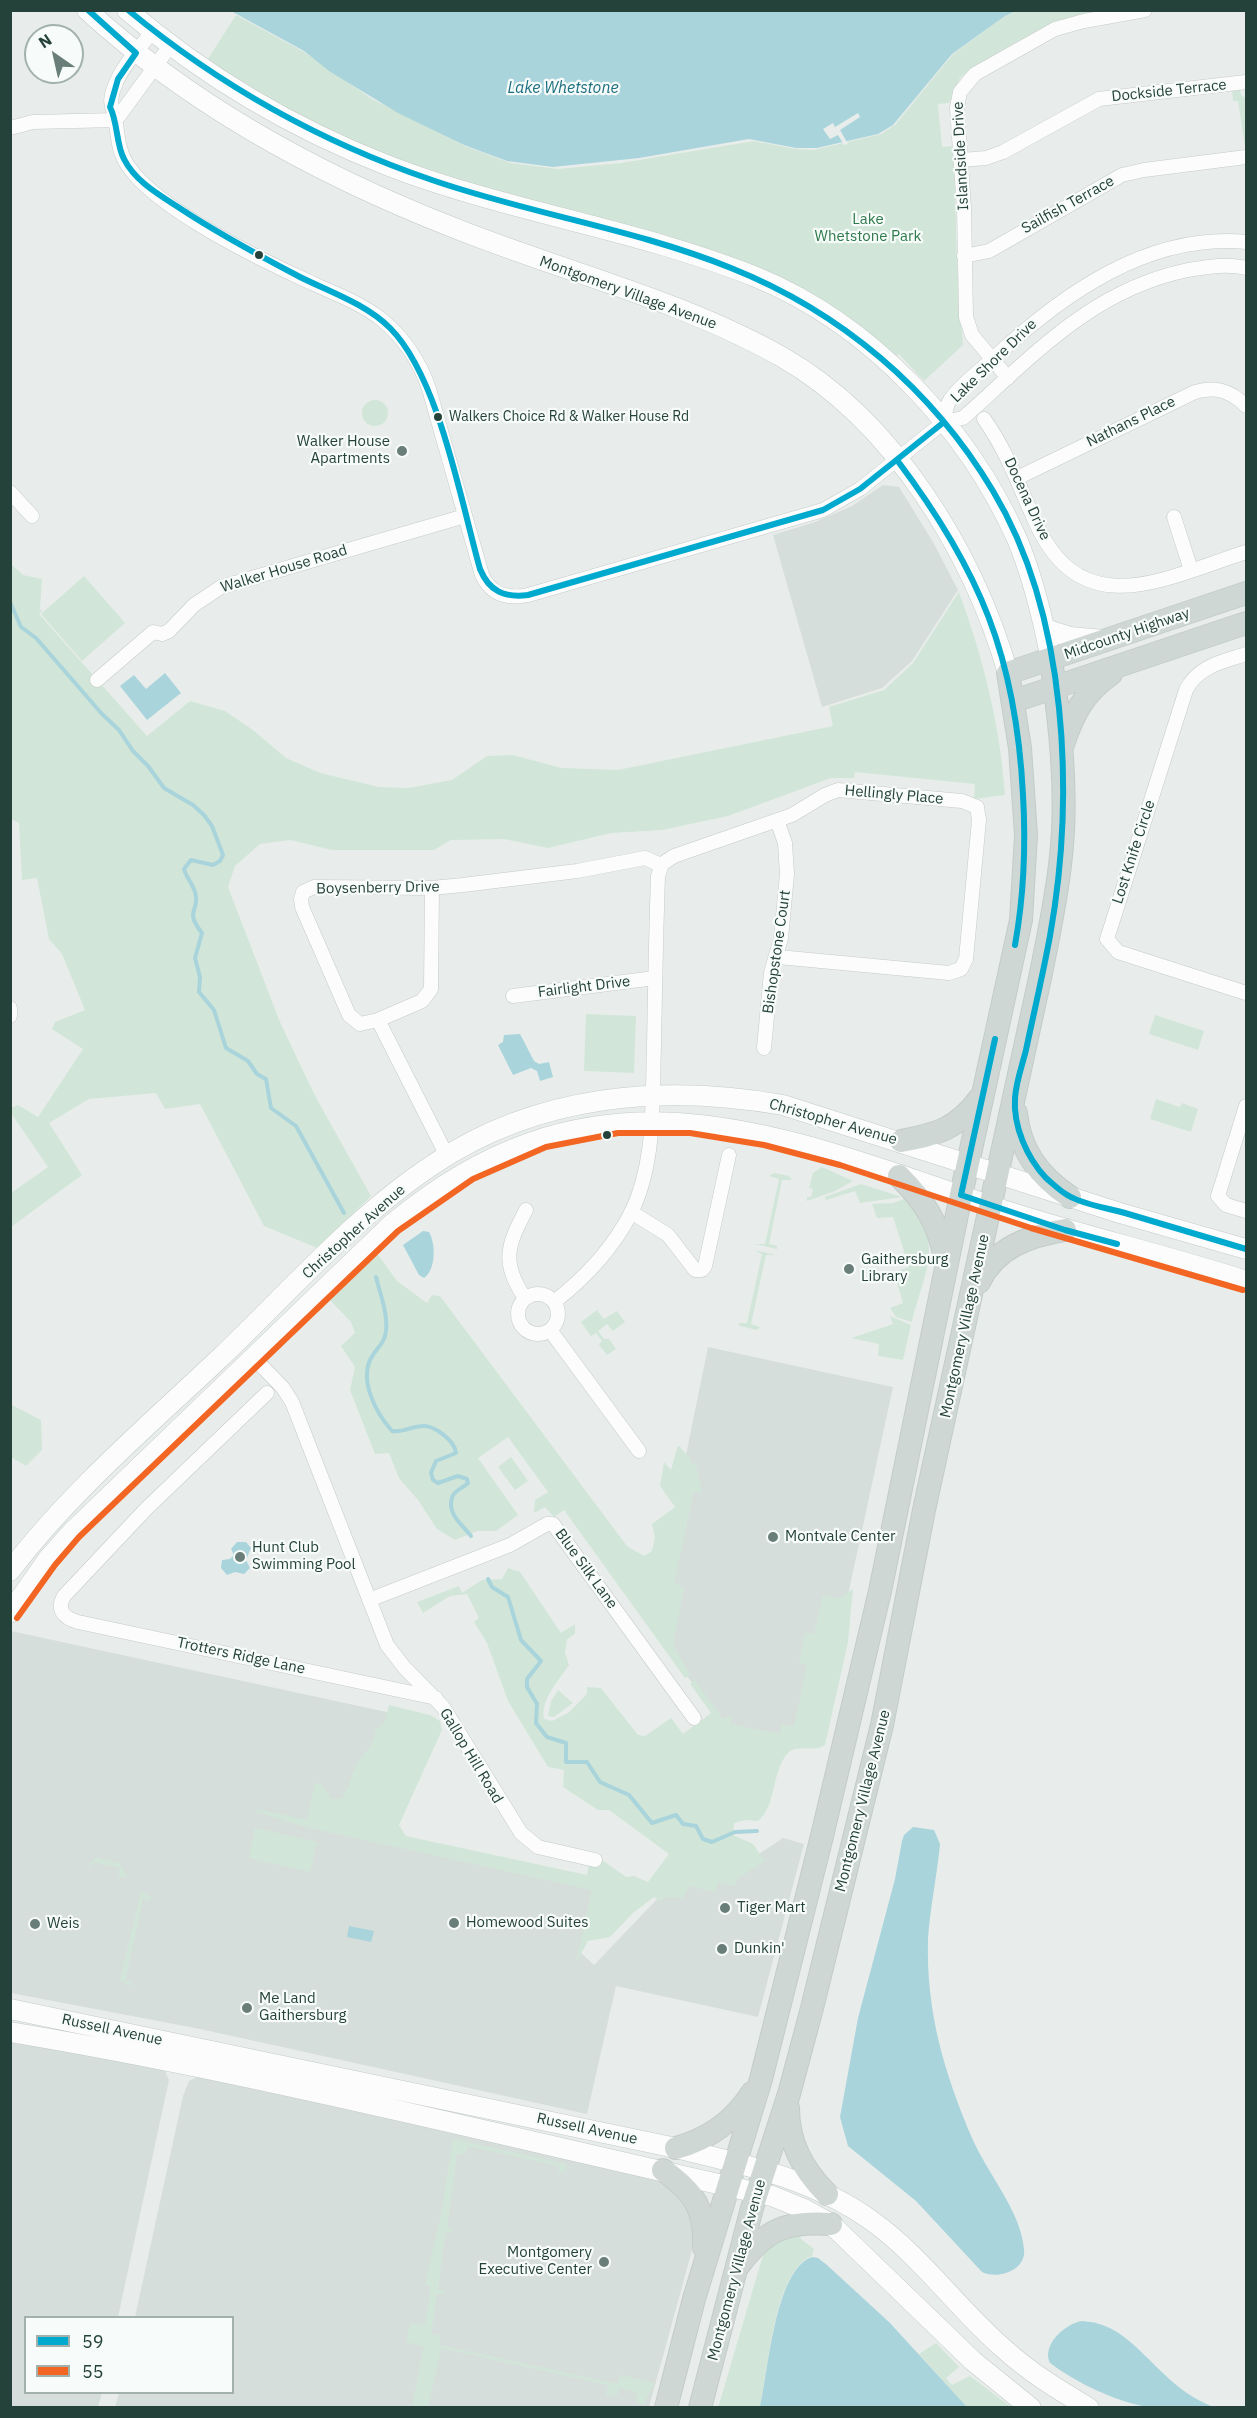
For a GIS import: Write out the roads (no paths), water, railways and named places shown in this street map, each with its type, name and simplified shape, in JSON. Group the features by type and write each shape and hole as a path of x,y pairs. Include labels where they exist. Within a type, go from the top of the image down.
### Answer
{"main road":[{"name":"Midcounty Highway","path":"1008,673 1246,593"},
{"name":"Midcounty Highway","path":"1014,701 1246,623"},
{"name":"Montgomery Village Avenue","path":"700,2408 734,2271 789,2094 882,1725 924,1510 1015,1099 1055,899 1061,855 1060,751 1051,660"},
{"path":"1060,751 1074,713 1086,696 1099,682 1127,664"},
{"name":"Montgomery Village Avenue","path":"666,2408 702,2273 761,2079 880,1591 961,1195 1021,920 1026,835 1014,701 1008,673"},
{"path":"901,1142 949,1129 968,1113 983,1094"},
{"path":"1015,1099 1018,1130 1028,1156 1047,1180 1070,1197"},
{"path":"899,1176 933,1215 942,1237 947,1268"},
{"path":"972,1297 983,1273 1003,1252 1016,1243 1039,1235 1065,1230"},
{"path":"676,2148 695,2143 715,2133 732,2118 761,2079"},
{"path":"789,2094 788,2118 796,2153 814,2181 827,2194"},
{"path":"663,2170 681,2183 696,2201 703,2221 702,2273"},
{"path":"734,2271 748,2253 776,2229 799,2223 831,2224"}],"street":[{"name":"Montgomery Village Avenue","path":"87,10 136,53 258,135 370,193 459,230 680,309 784,358 831,392 897,460 932,508 969,570 993,628 1008,673"},
{"name":"Montgomery Village Avenue","path":"127,10 195,64 276,113 389,166 475,195 688,254 758,278 800,299 858,338 913,386 976,465 1017,540 1045,629 1051,660"},
{"name":"Islandside Drive","path":"1008,378 972,335 967,323 962,160 957,100 962,87 970,78 1055,29 1145,10"},
{"path":"152,32 114,88 110,106 116,120 123,158 135,175 159,196 238,246 365,308 382,320 403,341 428,384 484,580 501,595 517,597 813,514 847,498 944,422"},
{"path":"10,128 33,122 116,120 126,110 134,92 170,45"},
{"name":"Dockside Terrace","path":"962,160 986,158 1003,152 1099,99 1246,82"},
{"name":"Sailfish Terrace","path":"964,256 989,251 1122,175 1246,157"},
{"name":"Lake Shore Drive","path":"1246,242 1218,241 1191,244 1120,267 1092,281 1050,309 949,400 944,422 963,418 1072,321 1124,290 1158,277 1196,269 1226,266 1246,268"},
{"name":"Nathans Place","path":"1017,478 1195,392 1222,390 1231,393 1246,406"},
{"name":"Docena Drive","path":"984,419 1000,442 1043,539 1070,571 1086,581 1106,587 1127,588 1246,552"},
{"path":"10,492 32,516"},
{"name":"Walker House Road","path":"97,680 153,632 160,634 169,631 194,605 221,587 465,516"},
{"path":"1174,517 1191,570"},
{"path":"1045,629 1070,637 1108,640"},
{"name":"Lost Knife Circle","path":"1246,654 1205,668 1197,674 1186,690 1107,939 1118,952 1246,993"},
{"name":"Hellingly Place","path":"661,865 674,855 802,811 825,795 838,790 969,802 977,807 980,816 966,959 961,969 949,973 778,957"},
{"name":"Bishopstone Court","path":"765,1048 771,973 778,957 787,862 777,820"},
{"name":"Boysenberry Drive","path":"378,1020 360,1024 349,1015 302,907 301,896 314,887 432,888 535,877 640,858 650,859 661,865"},
{"path":"554,1302 582,1279 599,1260 631,1212 646,1163 652,1120 658,876 661,865"},
{"path":"432,888 431,989 422,1001 378,1020 447,1156"},
{"name":"Fairlight Drive","path":"513,996 655,978"},
{"path":"10,1008 10,1016"},
{"name":"Christopher Avenue","path":"10,1571 72,1499 380,1204 447,1156 486,1136 549,1112 598,1100 653,1094 732,1096 783,1105 1070,1197 1246,1250"},
{"path":"1246,1106 1218,1196 1226,1205 1246,1211"},
{"name":"Christopher Avenue","path":"10,1613 48,1559 73,1531 392,1224 445,1184 527,1143 562,1132 601,1124 652,1120 702,1123 771,1135 1065,1230 1174,1258 1246,1281"},
{"path":"631,1212 661,1229 695,1270 702,1270 706,1264 729,1155"},
{"path":"525,1298 513,1278 508,1258 512,1238 526,1210"},
{"path":"540,1294 554,1302 558,1315 550,1330 534,1334 523,1328 518,1311 525,1298 540,1294"},
{"path":"550,1330 639,1451"},
{"name":"Gallop Hill Road","path":"253,1357 292,1402 382,1634 394,1656 436,1698 521,1833 538,1847 595,1860"},
{"name":"Trotters Ridge Lane","path":"267,1393 147,1508 62,1599 62,1612 74,1621 436,1698"},
{"name":"Blue Silk Lane","path":"369,1600 499,1550 547,1524 554,1525 694,1718"},
{"name":"Russell Avenue","path":"10,2009 676,2148 764,2171 827,2194 872,2221 893,2238 1009,2353 1051,2385 1089,2408"},
{"name":"Russell Avenue","path":"10,2032 178,2062 663,2170 757,2193 804,2209 831,2224 973,2361 1031,2408"}],"water":[{"name":"Lake Whetstone","path":"231,11 1016,11 1005,16 952,54 893,125 878,134 817,148 796,148 749,139 639,158 553,167 507,161 464,145 398,113 329,71 304,51"},
{"path":"165,673 181,693 147,720 120,686 134,675 146,689"},
{"path":"520,1034 534,1061 539,1064 549,1062 553,1077 540,1081 537,1071 531,1068 513,1075 498,1045 503,1042 504,1035"},
{"path":"423,1231 429,1232 434,1250 431,1269 424,1278 419,1275 403,1245"},
{"name":"Hunt Club Swimming Pool","path":"237,1542 246,1542 251,1548 246,1560 250,1568 244,1574 235,1572 227,1575 221,1568 222,1560 230,1559 234,1555 231,1549"},
{"path":"913,1827 934,1830 940,1844 930,1916 928,1966 934,2017 945,2065 972,2138 1010,2206 1022,2235 1024,2256 1021,2263 1003,2274 982,2272 916,2201 848,2146 840,2117 858,2018 895,1879 902,1841 904,1835"},
{"path":"349,1926 374,1931 371,1942 347,1937"},
{"path":"812,2257 818,2258 827,2265 890,2323 967,2407 760,2407 781,2301 799,2265"},
{"path":"1082,2321 1095,2323 1117,2332 1180,2388 1213,2407 1164,2409 1135,2404 1096,2390 1050,2363 1048,2356 1052,2342 1062,2330"}],"waterway":[{"path":"10,602 21,627 36,638 102,714 119,730 133,751 148,766 164,788 193,805 212,826 223,855 220,861 213,865 191,860 184,869 195,892 196,903 193,915 202,933 195,958 200,977 199,992 214,1010 226,1048 248,1061 257,1074 266,1079 271,1108 296,1126 344,1213"},
{"path":"376,1277 386,1318 386,1331 369,1364 367,1374 370,1395 380,1415 392,1431 425,1426 449,1439 456,1453 436,1461 431,1473 433,1480 438,1483 458,1476 467,1479 468,1483 453,1495 451,1507 456,1518 471,1536"},
{"path":"488,1579 492,1587 508,1597 521,1640 541,1661 527,1679 527,1687 537,1704 536,1723 547,1737 566,1743 566,1762 587,1762 600,1782 629,1795 652,1823 676,1815 683,1824 696,1826 703,1839 712,1842 735,1832 757,1831"}],"place":[{"name":"Walkers Choice Rd & Walker House Rd","path":"438,417"},
{"name":"Walker House Apartments","path":"402,451"},
{"name":"Gaithersburg Library","path":"849,1269"},
{"name":"Montvale Center","path":"773,1537"},
{"name":"Hunt Club Swimming Pool","path":"240,1557"},
{"name":"Tiger Mart","path":"725,1908"},
{"name":"Homewood Suites","path":"454,1923"},
{"name":"Weis","path":"35,1924"},
{"name":"Dunkin'","path":"722,1949"},
{"name":"Me Land Gaithersburg","path":"247,2008"},
{"name":"Montgomery Executive Center","path":"604,2262"}],"park label":[{"name":"Lake Whetstone Park","path":"868,228"}]}
